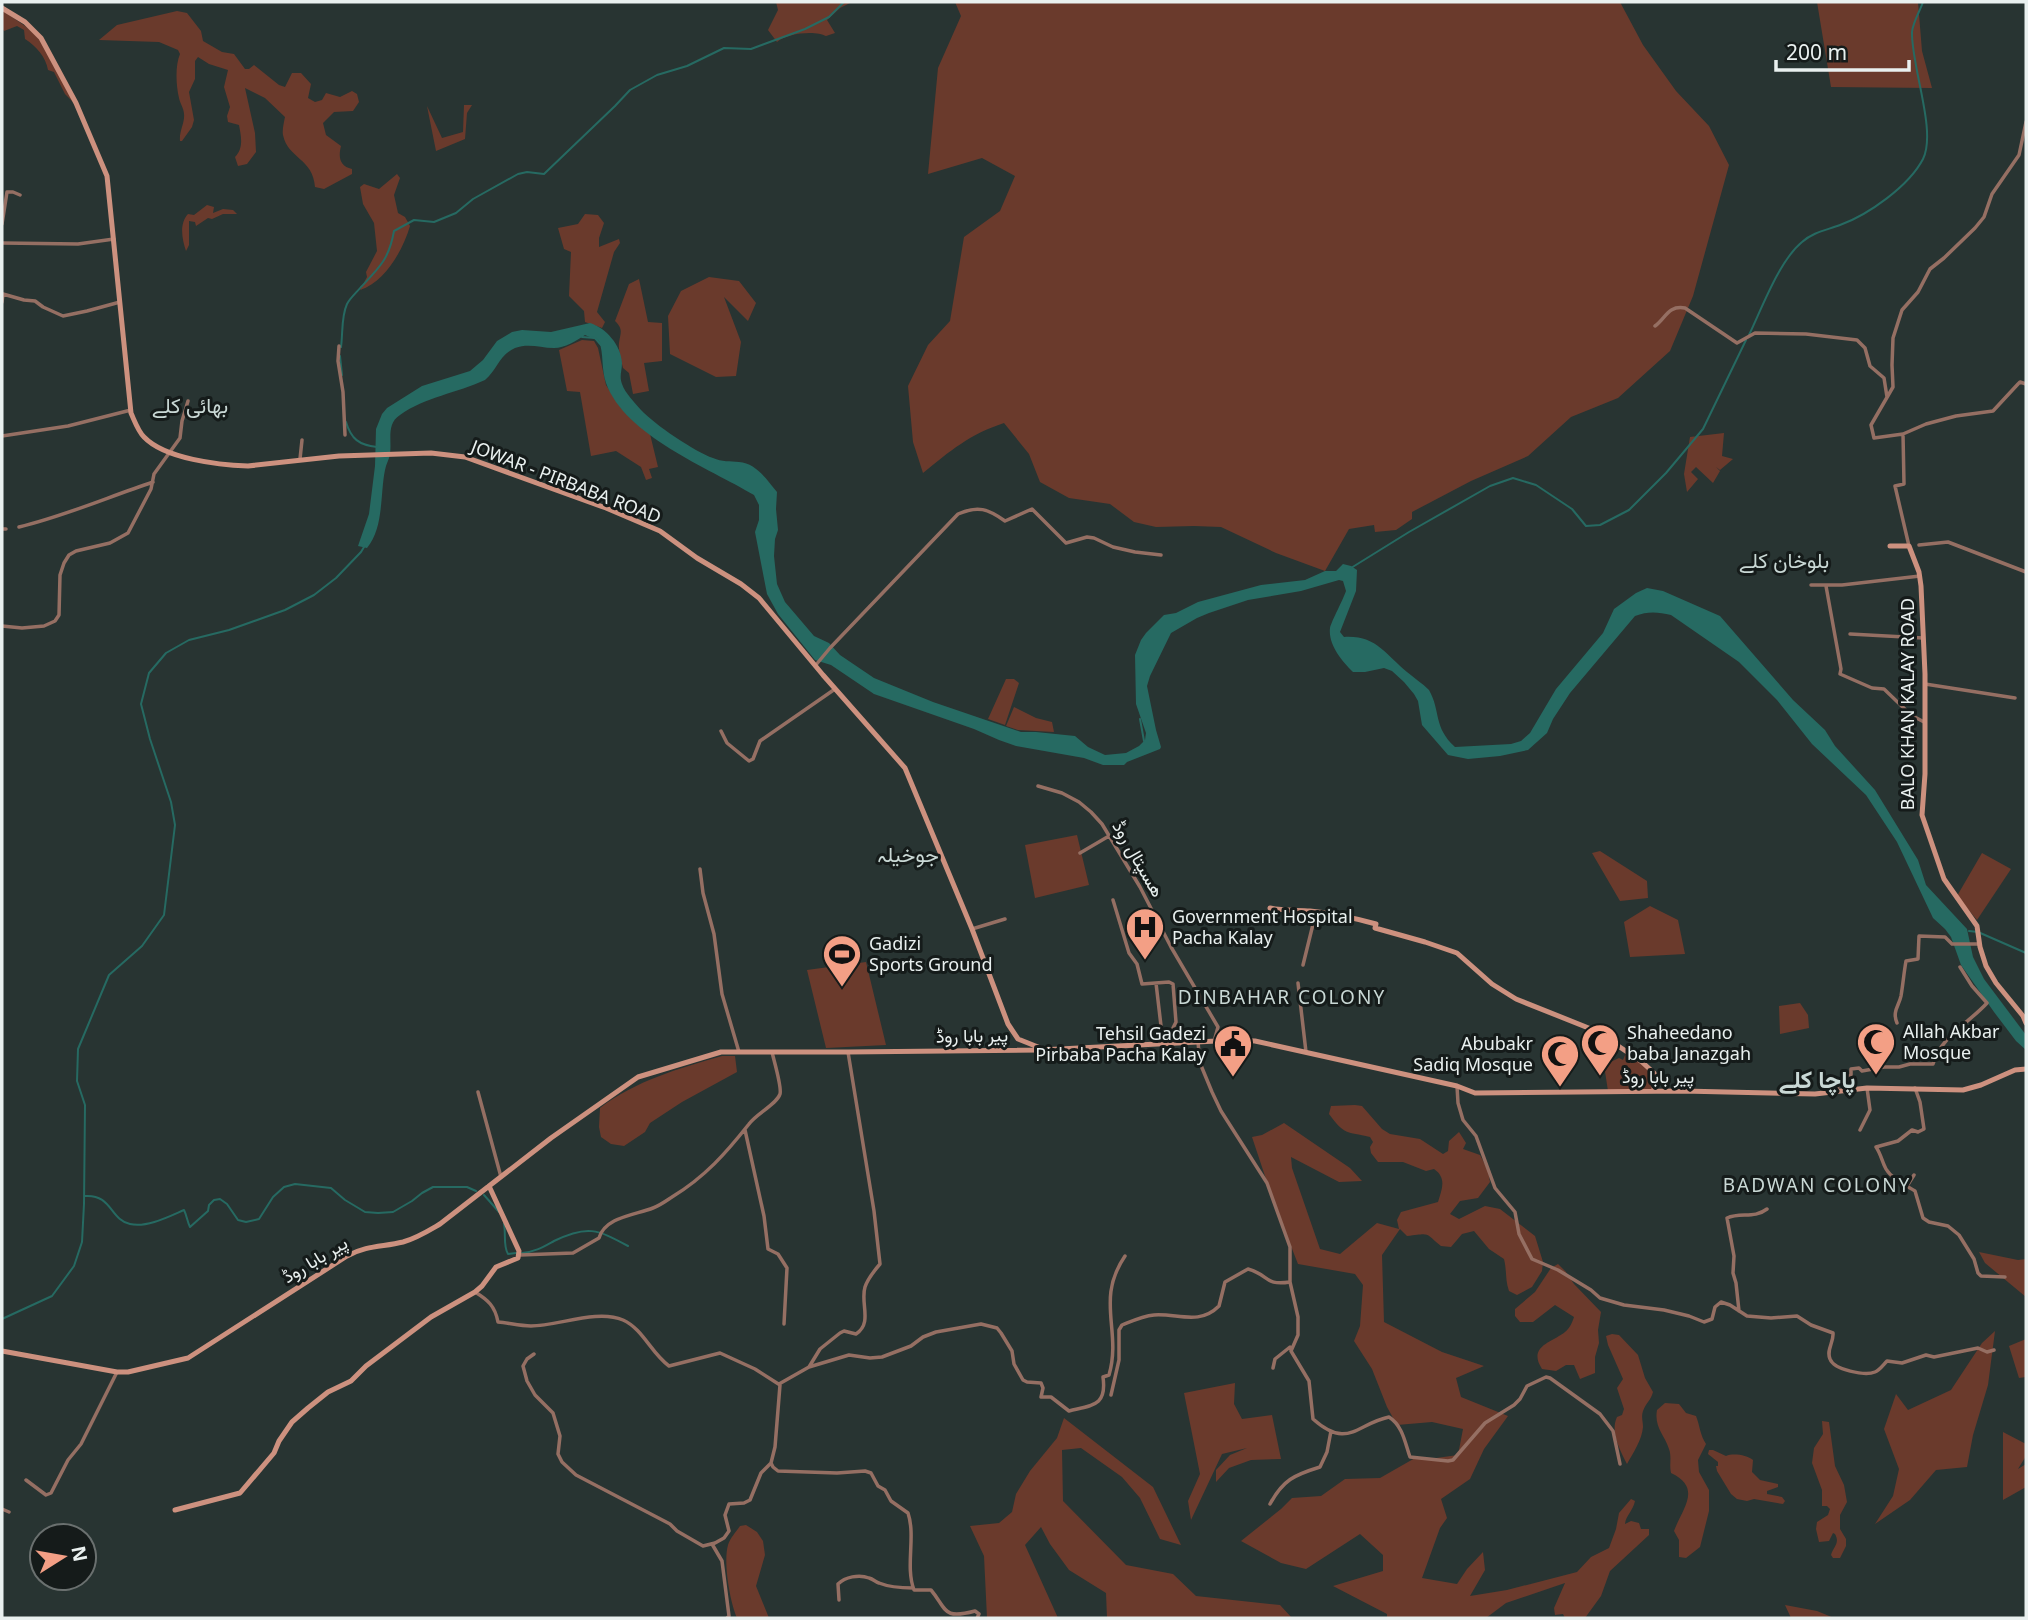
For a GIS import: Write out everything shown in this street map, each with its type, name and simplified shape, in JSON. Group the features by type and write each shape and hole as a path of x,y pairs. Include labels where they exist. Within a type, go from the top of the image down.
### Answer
{"main road":[{"name":"JOWAR - PIRBABA ROAD","path":"2,8 25,22 41,38 76,103 107,176 131,410 137,428 144,437 171,453 234,466 339,456 431,453 465,457 606,508 660,531 697,558 741,584 759,598 905,768 1013,1033"},
{"path":"1890,546 1909,546"},
{"name":"BALO KHAN KALAY ROAD","path":"1909,546 1920,576 1923,638 1925,774 1922,815 1944,879 1977,926 1986,966 2026,1023"},
{"path":"1270,908 1360,919 1376,924 1375,928 1382,932 1457,953 1516,999 1596,1031 1642,1062 1654,1073 1654,1091"},
{"path":"1013,1033 1018,1039 1046,1050"},
{"path":"1008,1050 1013,1043 1013,1033"},
{"name":"پیر بابا روڈ","path":"2,1351 117,1372 188,1358 347,1255 361,1248 401,1242 422,1235 440,1224 551,1138 638,1077 721,1052 1046,1050 1226,1040 1255,1041 1457,1086 1475,1093 1654,1091 1815,1094 1867,1088 1963,1090 2025,1068"},
{"path":"175,1510 240,1493 274,1453 292,1422 308,1408 328,1392 351,1381 366,1366 431,1317 475,1292 496,1267 518,1258 489,1186"}],"street":[{"path":"2026,122 2018,155 1992,194 1984,217 1930,269 1918,292 1902,310 1893,338 1893,387 1871,425 1874,438 1903,434 1956,416 1993,411 2020,382 2026,384"},
{"path":"2,224 7,192 20,195"},
{"path":"2,243 78,244 114,239"},
{"path":"2,302 2,294 35,301 63,316 120,302"},
{"path":"1655,326 1666,313 1679,307 1685,308 1737,343 1755,333 1806,334 1857,340 1865,348 1870,366 1884,378 1888,399"},
{"path":"339,346 345,435"},
{"path":"2,626 44,626 55,621 59,615 60,575 69,555 110,542 128,533 143,506 154,474 180,438 188,401"},
{"path":"2,436 68,426 131,410"},
{"path":"1903,434 1903,484 1895,486 1909,546"},
{"path":"300,461 302,440"},
{"path":"19,527 49,520 153,482"},
{"path":"816,666 958,514 968,510 976,508 993,513 1005,522 1032,509 1066,542 1087,537 1113,547 1161,555"},
{"path":"1919,545 1948,542 2026,572"},
{"path":"1811,585 1826,586 1920,576"},
{"path":"1826,586 1840,674 1872,688 1884,690 1911,715 1924,722"},
{"path":"1850,634 1923,638"},
{"path":"1925,684 2015,698"},
{"path":"721,731 727,743 749,761 753,759 760,741 835,689"},
{"name":"ھسپتال روڈ","path":"1038,786 1062,793 1091,811 1140,887 1171,947 1218,1027 1214,1038 1226,1040"},
{"path":"1080,853 1109,836"},
{"path":"700,870 714,934 722,994 738,1052"},
{"path":"1113,900 1129,953 1137,964 1142,984 1173,984 1176,1023 1173,1028 1174,1043"},
{"path":"1303,965 1316,912"},
{"path":"972,929 1005,919"},
{"path":"1897,1023 1894,1016 1901,999 1906,961 1918,959 1919,936 1945,937 1952,944 1979,944"},
{"path":"1838,1092 1838,1085 1848,1081 1847,1077 1852,1075 1851,1069 1859,1068 1862,1071 1910,1064 1933,1064 1947,1040 1987,1003 1960,968"},
{"path":"1156,983 1163,1044"},
{"path":"1298,983 1306,1052"},
{"path":"1161,1023 1173,1028"},
{"path":"1198,1042 1201,1067 1221,1111 1267,1183 1290,1247 1290,1282 1298,1317 1298,1335 1291,1351 1308,1381 1313,1419 1331,1432 1346,1434 1389,1417 1394,1420 1403,1435 1410,1457 1448,1461 1458,1455 1466,1442 1485,1423 1514,1405 1527,1386 1546,1377 1600,1414 1613,1431 1620,1464"},
{"path":"519,1255 573,1253 599,1238 601,1230 637,1211 652,1209 683,1191 714,1166 755,1118 779,1098 781,1091 772,1052"},
{"path":"808,1367 827,1342 844,1331 856,1334 864,1327 864,1290 870,1275 880,1264 848,1052"},
{"path":"1457,1086 1462,1120 1476,1136 1495,1188 1516,1212 1523,1244 1535,1261 1558,1270 1600,1298 1624,1305 1664,1310 1704,1322 1712,1319 1715,1307 1721,1302 1747,1315 1766,1318 1797,1316 1834,1335 1829,1351 1831,1362 1840,1369 1868,1374 1878,1371 1887,1361 1902,1363 1926,1355 1934,1357 1978,1348 1987,1352 1994,1350"},
{"path":"1860,1130 1870,1110 1867,1088"},
{"path":"1915,1088 1924,1129 1919,1132 1912,1130 1898,1141 1876,1147 1888,1171 1915,1191 1923,1218 1948,1226 1959,1235 1981,1276 2005,1277"},
{"path":"478,1092 501,1177"},
{"path":"745,1130 764,1216 768,1250 778,1254 787,1268 784,1324"},
{"path":"1907,1186 1914,1175"},
{"path":"1739,1311 1727,1218 1734,1215 1755,1216 1767,1209"},
{"path":"779,1384 808,1367 849,1355 882,1357 911,1346 936,1332 981,1324 997,1328 1012,1351 1018,1374 1027,1382 1041,1383 1041,1396 1051,1398 1069,1411 1094,1405 1102,1398 1105,1391 1103,1377 1110,1375 1114,1360 1109,1301 1115,1269 1125,1256"},
{"path":"1111,1395 1119,1360 1119,1330 1122,1325 1154,1315 1189,1319 1210,1312 1219,1306 1225,1282 1248,1269 1261,1274 1270,1282 1290,1282"},
{"path":"475,1292 490,1301 498,1321 531,1326 610,1317 624,1321 639,1332 660,1360 669,1366 720,1353 779,1384"},
{"path":"1273,1368 1275,1359 1292,1346"},
{"path":"534,1354 523,1366 535,1395 553,1413 560,1436 558,1454 562,1462 576,1475 670,1524 703,1546 724,1538 729,1531 725,1515 729,1504 750,1500 761,1472 771,1463 775,1447 779,1384"},
{"path":"26,1480 46,1495 51,1493 68,1460 87,1432 117,1372"},
{"path":"1270,1504 1283,1483 1320,1467 1331,1432"},
{"path":"771,1463 778,1471 871,1473 878,1486 888,1493 891,1501 908,1513 913,1588"},
{"path":"2,1509 9,1512"},
{"path":"712,1544 722,1561 725,1575 727,1618"},
{"path":"839,1600 838,1584 843,1578 867,1577 902,1588 931,1590 940,1606 949,1614 963,1616 975,1611 979,1614 977,1618"}],"shaded area":[{"path":"776,2 852,2 840,8 827,20 835,33 826,36 801,33 787,36 777,42 768,30 778,10"},
{"path":"955,2 1620,2 1643,45 1676,91 1709,126 1729,165 1693,296 1670,351 1618,398 1571,417 1528,456 1471,481 1412,512 1412,519 1396,530 1375,532 1374,525 1349,529 1325,571 1276,553 1221,527 1156,527 1134,522 1110,504 1069,498 1040,482 1029,454 1004,423 971,438 923,473 913,442 908,386 928,345 950,321 964,237 1000,211 1015,176 982,158 928,174 938,68 961,16"},
{"path":"1817,2 1918,2 1922,51 1932,88 1831,87"},
{"path":"2,10 38,38 53,61 73,102 65,94 54,72 48,70 40,52 25,39 24,30 17,26 4,31"},
{"path":"177,11 187,13 201,31 203,41 222,52 234,54 245,69 254,65 285,87 292,73 301,73 311,84 308,98 315,102 322,100 326,93 340,97 352,91 357,94 359,102 353,111 334,112 323,123 326,135 341,146 341,161 352,169 352,174 324,189 315,187 310,170 286,143 283,133 285,117 265,98 245,88 255,133 256,152 247,164 238,166 235,157 240,150 241,138 239,125 228,122 230,107 224,87 228,70 198,57 195,61 195,79 189,92 194,120 192,127 180,141 184,112 177,87 180,54 178,50 159,42 99,40 117,25"},
{"path":"464,105 472,105 467,113 465,139 436,151 427,106 442,138 463,132"},
{"path":"397,174 400,178 394,195 398,213 405,217 410,226 403,245 385,273 360,290 377,251 374,223 363,204 360,187 364,184 379,189"},
{"path":"207,205 214,207 213,213 223,209 233,210 237,214 208,218 196,226 195,222 189,221 189,245 186,251 183,222 188,214 194,215"},
{"path":"585,214 598,215 604,223 599,247 619,239 620,243 614,252 597,312 605,322 602,328 585,322 584,311 569,296 571,252 564,249 558,228 578,224"},
{"path":"709,277 739,281 756,303 748,321 724,297 741,342 736,376 716,377 670,354 668,316 681,291"},
{"path":"639,279 648,322 662,323 662,361 644,363 649,391 633,394 629,373 621,362 621,334 615,321 629,284"},
{"path":"590,323 602,329 616,344 621,356 623,387 647,416 705,455 751,465 777,492 778,530 774,556 777,584 785,602 814,636 829,643 840,655 874,678 933,702 1021,732 1075,736 1088,747 1105,755 1126,753 1145,740 1146,733 1136,704 1135,655 1146,633 1164,615 1176,613 1198,602 1261,585 1305,580 1325,571 1336,571 1343,564 1357,570 1356,591 1340,632 1344,637 1372,642 1429,690 1443,733 1455,747 1521,741 1530,733 1556,689 1603,633 1614,609 1636,593 1647,588 1663,591 1720,616 1793,700 1825,730 1835,746 1875,790 1918,860 1926,885 1967,929 1973,957 1984,979 2026,1035 2026,1050 2016,1041 1961,965 1951,937 1933,918 1897,842 1866,795 1812,744 1777,700 1739,662 1671,615 1653,612 1635,616 1570,693 1547,733 1528,750 1500,756 1468,759 1448,755 1422,725 1418,701 1414,694 1392,671 1384,668 1353,672 1349,668 1337,652 1330,634 1331,624 1346,591 1343,581 1339,580 1301,591 1248,600 1197,618 1171,633 1147,686 1160,749 1124,765 1103,765 1084,758 1016,746 874,694 831,665 815,660 778,614 767,594 755,532 759,520 759,505 754,495 670,449 631,419 616,402 606,383 599,341 585,335 558,348 515,348 505,355 485,380 430,399 396,419 391,428 390,454 376,531 367,548 358,546 369,514 376,429 387,408 422,386 470,371 483,360 497,341 512,332 551,332"},
{"path":"582,340 594,341 606,385 621,408 650,434 658,467 649,469 652,478 646,480 641,467 616,451 591,456 580,392 567,391 559,350"},
{"path":"1724,433 1722,456 1733,459 1720,470 1716,467 1720,471 1713,483 1696,467 1691,472 1698,479 1687,492 1684,474 1690,437"},
{"path":"1006,679 1014,679 1019,683 1005,725 988,719"},
{"path":"1014,707 1036,718 1052,722 1054,732 1018,730 1006,726"},
{"path":"1077,835 1089,885 1035,898 1025,845"},
{"path":"1600,851 1647,881 1648,898 1620,901 1592,853"},
{"path":"1982,853 2011,869 1977,920 1957,896"},
{"path":"1650,906 1678,920 1685,954 1630,957 1624,922"},
{"name":"Gadizi Sports Ground","path":"866,962 886,1045 826,1048 807,970"},
{"path":"1800,1003 1808,1015 1809,1028 1780,1034 1779,1006"},
{"path":"1626,1053 1654,1073 1654,1091 1608,1091 1604,1065 1619,1058 1623,1060"},
{"path":"722,1056 735,1056 737,1072 682,1102 650,1123 645,1132 624,1146 611,1144 601,1137 600,1108 628,1090 658,1076"},
{"path":"1331,1106 1362,1106 1382,1129 1390,1134 1420,1139 1443,1154 1448,1151 1449,1141 1459,1132 1466,1143 1463,1149 1480,1155 1488,1170 1490,1182 1478,1198 1460,1201 1450,1214 1459,1219 1485,1206 1500,1209 1535,1236 1543,1262 1542,1271 1532,1287 1517,1295 1509,1291 1504,1259 1489,1249 1474,1231 1462,1234 1451,1247 1441,1246 1427,1235 1407,1236 1400,1229 1382,1255 1384,1322 1442,1352 1484,1366 1456,1378 1461,1397 1508,1416 1484,1449 1470,1479 1441,1499 1447,1518 1440,1528 1422,1578 1457,1584 1483,1552 1485,1570 1470,1596 1507,1590 1577,1572 1591,1557 1609,1548 1619,1513 1631,1499 1635,1501 1625,1524 1631,1521 1639,1523 1641,1529 1649,1529 1649,1535 1610,1571 1601,1596 1585,1618 1555,1615 1554,1608 1565,1583 1506,1603 1486,1618 1387,1618 1387,1614 1333,1586 1383,1571 1383,1555 1360,1534 1306,1569 1281,1563 1241,1541 1292,1498 1321,1496 1345,1479 1380,1478 1415,1458 1458,1455 1463,1429 1432,1422 1397,1425 1372,1369 1354,1341 1360,1326 1363,1285 1355,1274 1298,1264 1252,1137 1262,1135 1284,1123 1350,1168 1362,1181 1339,1182 1291,1157 1292,1168 1320,1249 1340,1254 1377,1223 1399,1229 1397,1220 1401,1212 1438,1202 1442,1184 1441,1176 1434,1169 1426,1171 1403,1162 1378,1162 1371,1153 1373,1142 1370,1137 1343,1129 1329,1114"},
{"path":"1979,1252 2018,1260 2026,1259 2026,1297 1985,1263"},
{"path":"1558,1264 1601,1312 1595,1373 1580,1379 1574,1365 1566,1365 1556,1371 1542,1369 1538,1361 1543,1346 1567,1330 1574,1317 1555,1305 1533,1322 1520,1322 1515,1316 1515,1309 1535,1292 1551,1268"},
{"path":"1995,1331 1988,1385 1973,1435 1967,1467 1936,1470 1910,1500 1875,1524 1893,1496 1899,1469 1884,1429 1896,1394 1908,1410 1951,1390 1982,1343"},
{"path":"1619,1335 1638,1355 1645,1378 1653,1392 1643,1411 1641,1437 1627,1464 1615,1435 1617,1417 1622,1415 1624,1409 1617,1388 1623,1379 1606,1336"},
{"path":"2026,1339 2026,1377 2019,1378 2009,1346"},
{"path":"1235,1383 1234,1404 1242,1419 1272,1415 1281,1459 1251,1460 1229,1468 1216,1482 1216,1470 1230,1455 1247,1448 1222,1454 1191,1520 1188,1501 1200,1474 1184,1393"},
{"path":"1665,1403 1679,1404 1686,1413 1696,1416 1706,1444 1698,1460 1699,1472 1709,1490 1709,1511 1700,1547 1686,1558 1679,1557 1679,1540 1674,1531 1688,1499 1688,1492 1681,1479 1671,1473 1670,1452 1657,1421 1657,1410"},
{"path":"1064,1418 1153,1487 1181,1545 1160,1539 1140,1498 1122,1477 1081,1448 1062,1450 1063,1501 1126,1565 1173,1574 1196,1596 1280,1605 1292,1618 1107,1618 1106,1593 1069,1570 1041,1527 1025,1545 1058,1618 987,1618 984,1556 970,1526 999,1523 1012,1512 1016,1494 1030,1471 1057,1438"},
{"path":"1822,1421 1829,1422 1835,1466 1844,1485 1847,1502 1840,1515 1840,1529 1846,1539 1846,1546 1840,1558 1833,1558 1831,1555 1837,1542 1835,1534 1833,1533 1829,1541 1819,1542 1816,1529 1817,1522 1828,1515 1830,1509 1822,1506 1822,1490 1812,1463 1814,1448 1823,1434"},
{"path":"2003,1432 2026,1444 2026,1456 2018,1469 2026,1464 2026,1487 2003,1500"},
{"path":"1709,1450 1753,1460 1752,1472 1760,1480 1778,1484 1778,1487 1767,1491 1767,1494 1782,1497 1785,1501 1783,1504 1737,1499 1717,1471 1718,1462 1708,1454"},
{"path":"746,1525 757,1532 763,1541 765,1555 756,1586 769,1618 737,1618 732,1602 727,1571 728,1545 740,1526"},
{"path":"1785,1605 1817,1611 1834,1618 1791,1618"}],"waterway":[{"path":"341,347 347,304 383,262 394,231 414,220 434,222 456,213 473,199 518,174 544,174 630,90 657,75 687,66 724,48 751,49 805,29 829,17 844,2"},
{"path":"1749,335 1772,286 1794,250 1811,236 1875,207 1898,189 1923,159 1927,147 1927,132 1912,32 1923,2"},
{"path":"582,337 595,338 601,345"},
{"path":"1351,568 1490,486 1513,478 1536,485 1572,509 1586,526 1600,525 1629,510 1666,473 1703,429 1746,340"},
{"path":"340,356 342,375"},
{"path":"346,422 350,433 357,440 377,447"},
{"path":"2,1319 52,1296 74,1266 82,1242 84,1204 85,1105 77,1081 78,1049 109,975 142,946 164,915 175,825 171,802 141,704 149,673 166,653 189,640 229,630 285,610 314,595 336,578 364,547"},
{"path":"1140,719 1144,741"},
{"path":"1969,931 1978,932 2026,953"},
{"path":"85,1196 101,1199 123,1222 137,1225 151,1223 184,1210 190,1227 208,1211 214,1200 220,1199 238,1220 246,1222 259,1219 273,1197 284,1187 295,1184 331,1188 365,1212 378,1213 393,1212 433,1187 467,1187 476,1191"},
{"path":"484,1195 499,1212"},
{"path":"504,1224 506,1251 508,1254 516,1253"},
{"path":"522,1253 584,1231 600,1233 628,1246"}],"place":[{"name":"Government Hospital Pacha Kalay","path":"1145,961"},
{"name":"Gadizi Sports Ground","path":"842,988"},
{"name":"Allah Akbar Mosque","path":"1876,1076"},
{"name":"Shaheedano baba Janazgah","path":"1600,1077"},
{"name":"Tehsil Gadezi Pirbaba Pacha Kalay","path":"1233,1078"},
{"name":"Abubakr Sadiq Mosque","path":"1560,1088"}],"district":[{"name":"بھائی كلے","path":"190,406"},
{"name":"بلوخان كلے","path":"1784,561"},
{"name":"جوخیلہ","path":"908,855"},
{"name":"DINBAHAR COLONY","path":"1282,997"},
{"name":"پاچا کلے","path":"1817,1080"},
{"name":"BADWAN COLONY","path":"1817,1185"}]}
